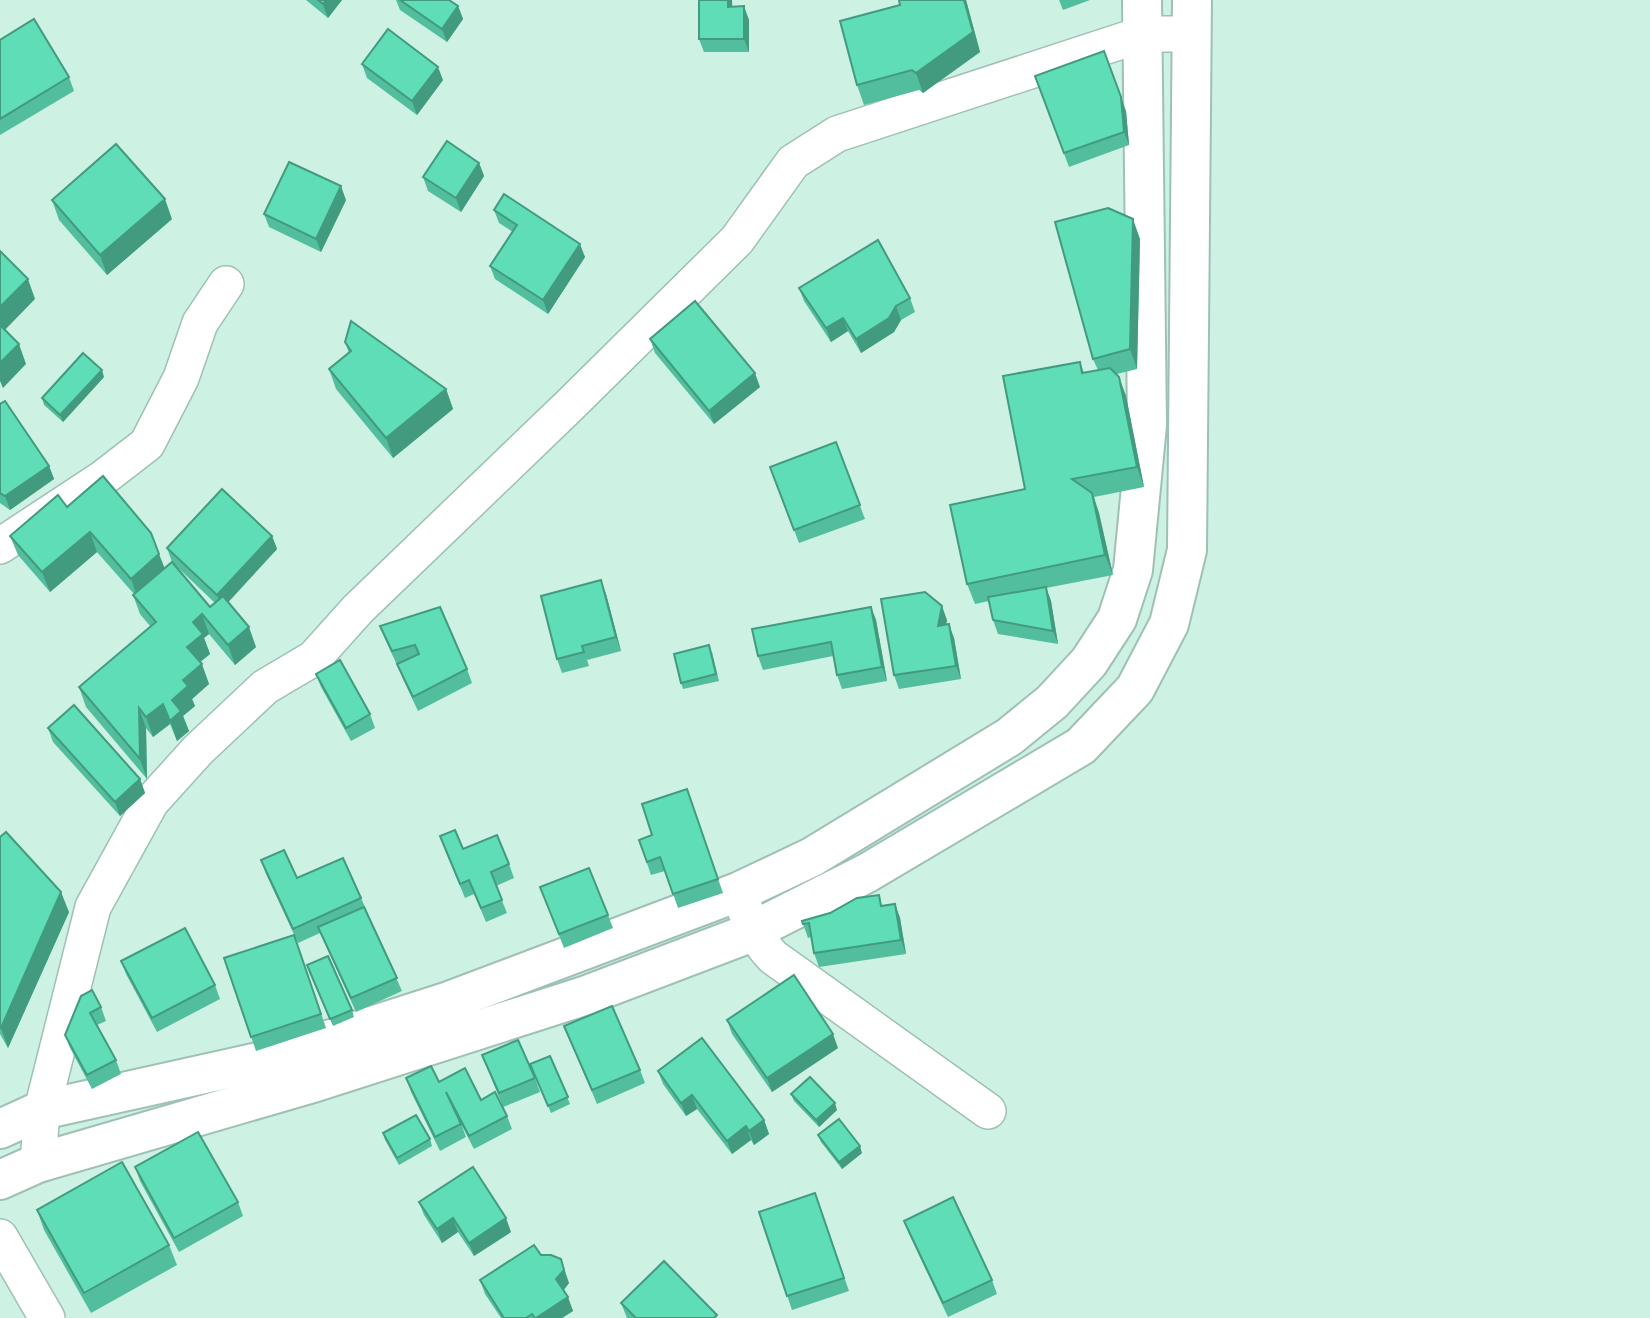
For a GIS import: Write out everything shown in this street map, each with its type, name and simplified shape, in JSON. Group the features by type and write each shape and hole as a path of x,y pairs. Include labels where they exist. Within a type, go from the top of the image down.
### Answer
{"street":[{"path":"0,1129 43,1110 276,1056 449,1001 738,892 812,857 1009,737 1052,702 1089,662 1117,619 1133,570 1147,425 1143,17"},
{"path":"0,1180 38,1163 316,1082 587,995 753,930 867,873 1081,746 1135,689 1169,624 1187,550 1192,17 1143,17 837,134 793,162 737,240 358,609 314,658 265,687 198,750 151,802 93,907 43,1110 38,1163"},
{"path":"0,546 103,478 147,444 181,378 200,323 226,284"},
{"path":"738,892 753,930 762,946 773,957 988,1111"},
{"path":"0,1237 47,1318"}],"building":[{"path":"400,0 449,0 458,6 442,29"},
{"path":"699,0 728,0 728,7 744,6 744,39 699,39"},
{"path":"899,0 964,0 973,32 916,73 912,70 857,85 840,21 900,5"},
{"path":"34,19 69,77 0,119 0,40"},
{"path":"388,29 438,67 412,101 362,64"},
{"path":"1104,51 1121,97 1124,132 1064,153 1035,76"},
{"path":"447,141 479,163 456,198 423,177"},
{"path":"116,144 165,199 100,255 52,200"},
{"path":"289,162 341,186 316,239 264,214"},
{"path":"504,194 580,244 543,300 490,266 517,225 494,210"},
{"path":"1108,208 1133,219 1130,349 1093,359 1055,222"},
{"path":"878,240 910,298 896,306 889,318 856,339 843,318 826,328 799,288"},
{"path":"0,251 28,279 0,307"},
{"path":"695,301 755,373 709,411 650,339"},
{"path":"351,321 446,389 386,438 329,369 351,351 345,342"},
{"path":"0,325 19,344 0,363"},
{"path":"83,353 102,370 60,415 42,398"},
{"path":"1080,362 1082,373 1110,368 1119,377 1137,467 1072,479 1092,493 1105,555 967,584 950,505 1025,489 1003,376"},
{"path":"5,401 49,466 5,496 0,493 0,404"},
{"path":"836,442 860,505 794,530 770,467"},
{"path":"103,476 151,533 159,554 131,579 90,532 42,572 10,536 58,495 67,507"},
{"path":"222,489 272,536 217,595 167,548"},
{"path":"172,562 210,607 223,596 249,627 228,645 202,614 193,622 203,634 187,647 202,664 183,680 188,686 172,700 181,711 170,721 163,704 146,717 139,708 140,759 79,687 156,622 133,595"},
{"path":"601,580 616,637 582,646 584,652 557,659 541,596"},
{"path":"1046,587 1053,631 993,620 988,597"},
{"path":"925,592 942,606 938,626 949,624 956,666 894,675 881,599"},
{"path":"440,607 467,669 413,697 397,664 419,654 415,645 392,651 380,626"},
{"path":"871,607 882,667 837,675 831,642 758,656 752,629"},
{"path":"709,645 716,674 681,683 674,654"},
{"path":"340,660 370,714 346,728 316,674"},
{"path":"74,705 140,779 115,802 48,728"},
{"path":"687,789 718,879 673,894 660,857 647,862 639,840 652,835 642,804"},
{"path":"455,830 463,849 497,835 509,864 491,872 502,900 481,908 469,880 460,884 440,836"},
{"path":"6,832 61,892 1,1028 0,837"},
{"path":"284,850 297,878 343,858 361,898 293,929 261,860"},
{"path":"589,868 608,915 559,934 540,887"},
{"path":"879,895 881,906 895,904 901,940 814,953 809,923 803,924 802,921 830,913 857,898"},
{"path":"364,907 397,978 351,998 318,927"},
{"path":"185,928 215,985 152,1018 121,961"},
{"path":"294,935 321,1014 251,1037 224,958"},
{"path":"328,956 352,1010 330,1019 307,965"},
{"path":"794,975 833,1034 767,1078 727,1020"},
{"path":"92,990 101,1007 90,1013 116,1060 87,1075 65,1035 81,996"},
{"path":"612,1006 640,1070 592,1090 564,1026"},
{"path":"702,1038 764,1120 749,1131 746,1126 727,1141 692,1095 681,1103 658,1071"},
{"path":"518,1040 535,1078 499,1093 482,1055"},
{"path":"550,1056 568,1097 548,1106 530,1064"},
{"path":"431,1066 439,1082 465,1068 481,1100 495,1092 507,1116 469,1136 446,1092 461,1124 435,1137 406,1078"},
{"path":"810,1077 835,1103 816,1120 791,1094"},
{"path":"416,1115 430,1139 397,1158 383,1133"},
{"path":"839,1119 860,1146 839,1162 818,1135"},
{"path":"198,1132 238,1202 174,1238 135,1167"},
{"path":"122,1162 169,1245 84,1293 37,1210"},
{"path":"473,1167 506,1218 469,1243 453,1218 437,1229 419,1202"},
{"path":"815,1193 844,1278 787,1296 759,1212"},
{"path":"953,1197 992,1280 943,1303 904,1221"},
{"path":"534,1245 541,1255 561,1259 564,1270 556,1279 568,1297 536,1318 532,1314 526,1318 504,1318 480,1280"},
{"path":"664,1261 717,1315 714,1318 636,1318 621,1303"}]}
